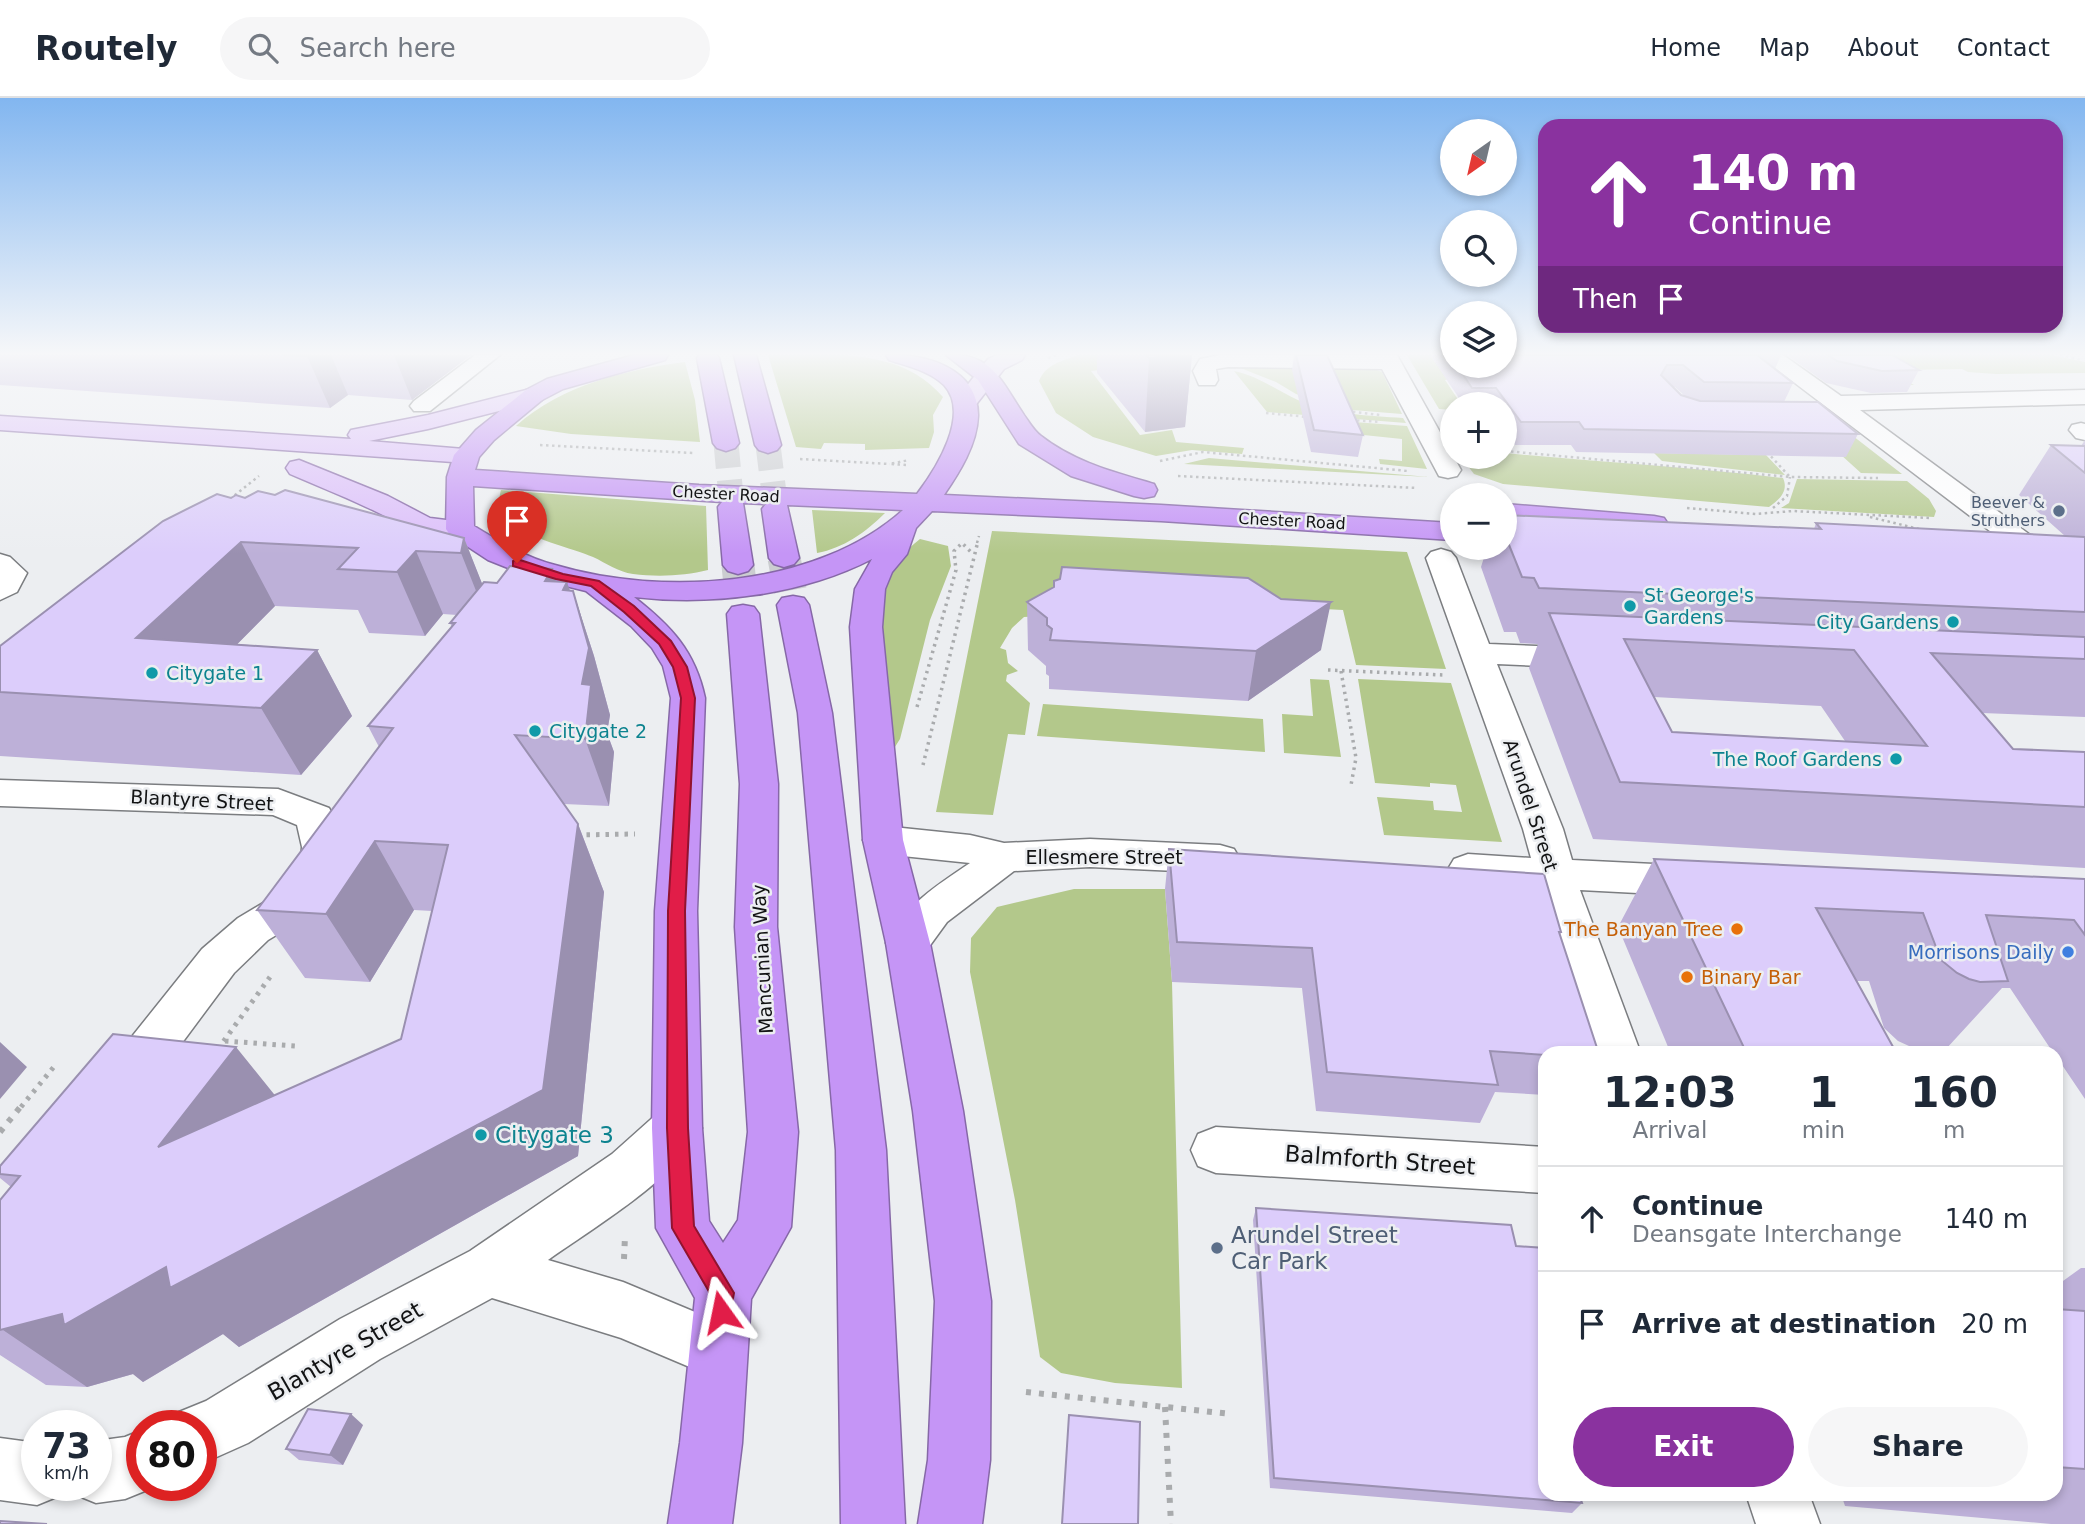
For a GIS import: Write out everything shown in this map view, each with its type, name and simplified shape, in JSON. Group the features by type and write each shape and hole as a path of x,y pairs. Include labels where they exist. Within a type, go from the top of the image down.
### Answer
{"highway":[{"path":"503,422 485,435 463,466 460,529 478,544 530,568 595,583 653,589 705,590 769,583 818,571 847,559 913,514"},
{"path":"721,422 726,443"},
{"path":"762,422 768,445"},
{"path":"950,1524 959,1460 963,1301 938,1111 908,943 883,840 871,723 867,607 878,570 892,554 913,514 941,481 965,433 967,422"},
{"name":"Chester Road","path":"1017,422 1028,439 1060,461 1144,490"},
{"name":"Chester Road","path":"463,466 546,462 1144,490 1440,507"},
{"name":"Chester Road","path":"463,466 686,492 913,514 1174,514 1440,543"},
{"path":"733,507 738,565"},
{"path":"776,509 784,558"},
{"path":"1517,514 1681,535 1517,534"},
{"path":"1997,555 2074,559"},
{"path":"595,583 664,641 680,667 688,698 676,911 677,1128 683,1228 723,1293 711,1443 701,1524"},
{"path":"793,605 815,713 831,876 848,1005 861,1150 873,1524"},
{"name":"Mancunian Way","path":"723,1293 764,1227 773,1132 757,927 759,784 743,614"}],"main road":[{"path":"229,439 373,434 422,422"},
{"name":"Chester Road","path":"0,423 229,439 463,466"},
{"name":"Chester Road","path":"277,470 463,466"},
{"path":"277,470 378,502 424,526 460,529"}],"street":[{"path":"1422,422 1448,470"},
{"path":"1859,422 1941,479 2042,558"},
{"path":"373,528 424,526"},
{"name":"Arundel Street","path":"1452,560 1478,653 1543,829 1554,874 1615,1046"},
{"path":"0,563 12,573 6,586 0,591"},
{"path":"1478,653 1619,660"},
{"name":"Blantyre Street","path":"0,793 278,802 330,808 321,864 312,885 288,908 253,929 218,961 100,1113"},
{"name":"Ellesmere Street","path":"883,840 970,849 1003,857 1090,853 1256,860"},
{"name":"Ellesmere Street","path":"908,943 930,913 948,897 985,875 1003,857"},
{"path":"1433,868 1731,883"},
{"name":"Blantyre Street","path":"217,1427 360,1339 489,1270 630,1171 677,1128"},
{"name":"Balmforth Street","path":"1216,1150 1538,1170"},
{"path":"489,1270 623,1310 718,1350"},
{"path":"0,1469 21,1472"},
{"path":"1780,1501 1788,1524"}],"path":[{"path":"1365,422 1424,426"},
{"path":"1763,449 1790,477 1791,484 1786,500 1773,508"},
{"path":"1159,461 1203,452 1408,471"},
{"path":"1517,452 1790,477 1888,478"},
{"path":"227,502 277,470"},
{"path":"1856,514 1924,530"},
{"path":"922,767 973,554 982,527"},
{"path":"915,714 956,570 953,554 956,546 962,543 973,554"},
{"path":"1328,670 1448,676"},
{"path":"1341,671 1356,758 1351,785"},
{"path":"568,835 635,834"},
{"path":"216,1051 271,975"},
{"path":"224,1041 295,1046"},
{"path":"0,1132 57,1063"},
{"path":"1026,1392 1231,1414"},
{"path":"1165,1407 1171,1524"}],"green space":[{"path":"522,422 698,422 700,442 571,434 516,426"},
{"path":"788,422 933,422 934,432 929,448 865,450 865,444 824,443 821,449 796,447"},
{"path":"1069,422 1130,422 1140,435 1172,430 1176,442 1244,448 1242,454 1192,450 1156,456 1093,437"},
{"path":"1354,422 1407,426 1427,469 1380,464 1379,459 1402,461 1402,439 1354,434"},
{"path":"1820,436 1853,436 1902,474 1861,473"},
{"path":"1654,453 1766,455 1785,475 1662,461"},
{"path":"1517,454 1783,478 1785,487 1779,498 1769,507 1517,485 1517,483 1500,483 1474,474 1470,469 1517,469"},
{"path":"1209,458 1429,477 1184,464"},
{"path":"1797,479 1907,481 1929,499 1936,511 1934,517 1781,508 1789,503"},
{"path":"501,490 706,506 708,570 661,576 622,571 518,527 506,517 500,505"},
{"path":"812,510 885,513 854,538 817,553"},
{"path":"992,531 1407,552 1446,669 1356,665 1343,610 1248,605 1024,617 1012,628 1000,648 1006,650 1008,663 1018,671 1007,675 1006,681 1030,703 1025,735 1008,734 993,815 936,812"},
{"path":"920,539 948,546 951,566 930,620 900,739 886,761 879,670 882,600 892,569"},
{"path":"1310,679 1329,680 1341,757 1284,753 1282,714 1313,716"},
{"path":"1358,679 1451,683 1502,842 1384,835 1377,797 1433,801 1434,810 1462,812 1456,785 1430,783 1430,787 1375,783"},
{"path":"1043,704 1263,719 1265,752 1037,736"},
{"path":"1074,889 1165,889 1172,982 1182,1388 1115,1383 1061,1373 1040,1357 1015,1200 970,972 971,938 997,907"}],"building":[{"path":"1312,422 1357,422 1363,435 1314,430"},
{"path":"1521,422 1842,422 1858,434 1584,429 1579,422"},
{"path":"2051,445 2085,446 2085,473"},
{"path":"285,490 464,538 461,553 416,551 397,572 338,569 358,548 241,542 136,638 317,650 261,708 0,692 0,646 163,521 217,494 245,498 258,491 275,495"},
{"path":"1517,516 1821,529 1816,523 2085,537 2085,612 1539,588 1534,578 1522,577 1515,560"},
{"path":"510,566 552,569 545,581 567,582 563,590 573,591 589,648 582,684 591,685 585,739 515,735 578,824 543,1090 170,1288 166,1267 64,1325 62,1314 0,1330 0,1200 20,1176 0,1174 0,1166 113,1034 236,1047 158,1147 401,1039 448,845 375,841 326,914 257,910 393,728 368,726 455,623 450,623 484,582 497,583"},
{"path":"1062,567 1248,578 1281,599 1331,602 1256,651 1050,640 1052,629 1047,625 1047,618 1027,602 1054,587 1054,581 1060,579"},
{"path":"1549,613 2085,637 2085,659 1931,653 2013,749 2085,752 2085,807 1620,782","holes":["1624,639 1854,650 1927,746 1672,732"]},
{"path":"1169,849 1544,874 1559,932 1596,1046 1538,1046 1538,1054 1490,1051 1498,1085 1327,1072 1312,948 1177,942"},
{"path":"1654,859 2085,879 2085,935 2074,920 1986,915 2008,981 1980,982 1957,973 1941,960 1923,913 1816,908 1893,1046 1743,1046"},
{"path":"1256,1208 1511,1225 1516,1246 1538,1248 1538,1499 1274,1478"},
{"path":"2063,1309 2085,1311 2085,1469 2063,1467"},
{"path":"308,1409 351,1414 330,1455 286,1449"},
{"path":"1069,1415 1140,1422 1138,1524 1062,1524"},
{"path":"0,1521 47,1524 0,1524"}],"tunnel":[{"path":"726,443 732,507"},
{"path":"768,445 776,509"},
{"path":"784,558 793,605"},
{"path":"738,565 743,614"}],"place":[{"name":"Beever & Struthers","path":"2059,511"},
{"name":"St George's Gardens","path":"1630,606"},
{"name":"City Gardens","path":"1953,622"},
{"name":"Citygate 1","path":"152,673"},
{"name":"Citygate 2","path":"535,731"},
{"name":"The Roof Gardens","path":"1896,759"},
{"name":"The Banyan Tree","path":"1737,929"},
{"name":"Morrisons Daily","path":"2068,952"},
{"name":"Binary Bar","path":"1687,977"},
{"name":"Citygate 3","path":"481,1135"},
{"name":"Arundel Street Car Park","path":"1217,1248"}],"route":[{"path":"517,563 561,577 595,583 664,641 680,667 688,698 676,911 677,1128 683,1228 723,1293 721,1312"}]}
